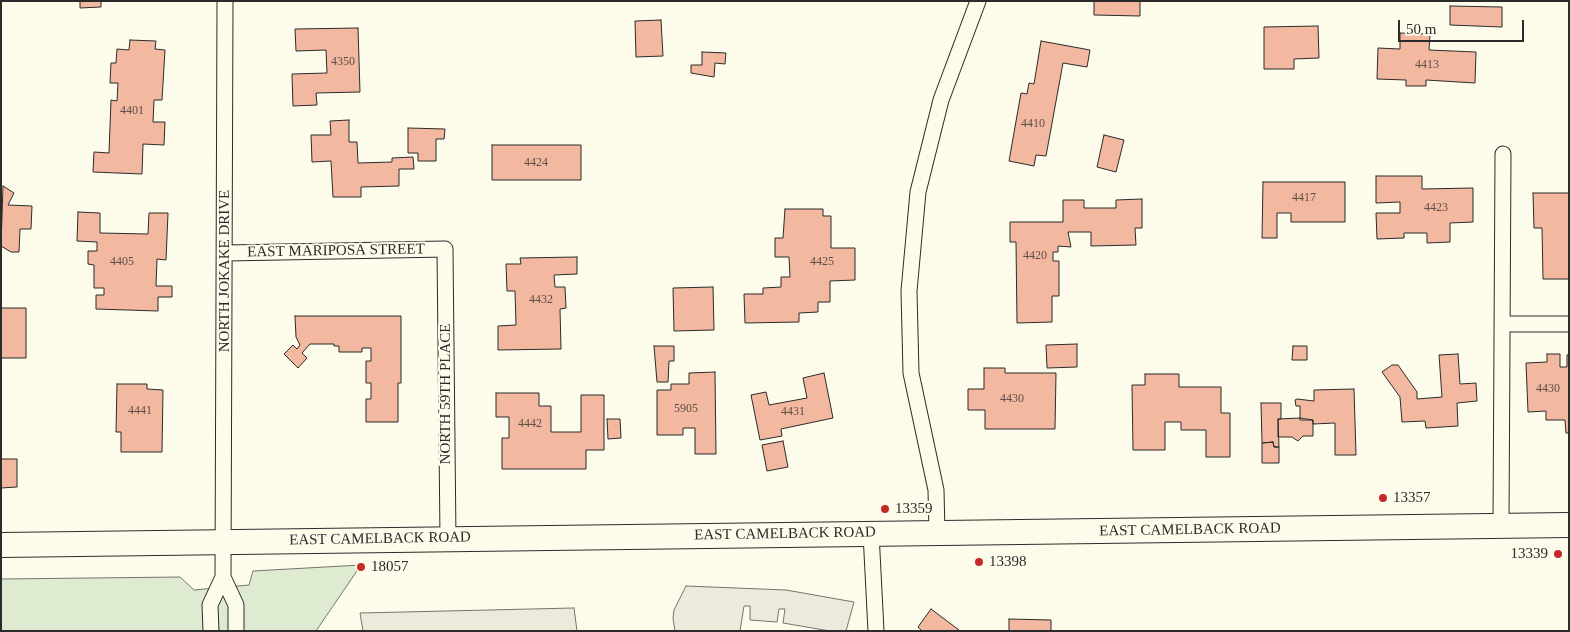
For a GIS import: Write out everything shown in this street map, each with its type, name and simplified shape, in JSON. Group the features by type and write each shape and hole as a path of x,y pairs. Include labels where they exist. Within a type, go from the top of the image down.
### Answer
{"main road":[{"name":"EAST CAMELBACK ROAD","path":"1,544 1569,525"}],"street":[{"name":"NORTH JOKAKE DRIVE","path":"223,577 226,253 225,1"},
{"path":"938,533 936,490 911,373 909,291 918,192 942,100 978,1"},
{"path":"1501,526 1503,154"},
{"name":"EAST MARIPOSA STREET","path":"226,253 445,249"},
{"name":"NORTH 59TH PLACE","path":"445,249 448,538"},
{"path":"1502,324 1569,324"},
{"path":"872,534 876,631"},
{"path":"211,631 210,605 223,577"},
{"path":"223,577 236,605 236,631"}],"green space":[{"path":"361,565 316,631 1,631 1,579 180,577 194,590 249,585 253,571"}],"shaded area":[{"path":"686,586 786,590 854,602 846,631 830,631 783,623 785,609 779,609 777,622 750,620 750,606 744,606 740,631 675,631 674,610"},
{"path":"574,608 577,631 363,631 360,613"}],"building":[{"path":"80,1 101,1 101,7 80,8"},
{"path":"1094,1 1140,1 1140,16 1094,15"},
{"path":"1450,6 1502,7 1502,27 1450,25"},
{"path":"661,20 663,56 636,57 635,21"},
{"path":"1318,26 1319,58 1294,59 1294,69 1264,69 1264,27"},
{"path":"358,28 360,92 316,93 317,105 293,106 292,74 327,73 326,50 296,51 295,29"},
{"path":"1400,33 1430,34 1429,50 1476,52 1475,83 1426,80 1426,86 1406,86 1406,80 1377,79 1378,48 1400,49"},
{"path":"130,40 156,41 155,49 165,50 162,100 154,100 153,122 165,122 164,145 143,144 142,174 93,172 94,152 109,153 111,100 117,101 118,83 110,83 111,63 116,63 117,49 129,50"},
{"path":"1041,41 1090,50 1087,67 1063,63 1046,156 1036,155 1034,166 1009,161 1021,93 1027,94 1029,83 1034,84"},
{"path":"702,52 726,53 725,64 715,63 714,77 691,73 691,65 702,65"},
{"path":"349,120 349,142 357,142 358,163 392,162 392,158 413,157 414,169 399,169 399,186 361,187 361,197 333,197 331,161 312,162 311,135 331,135 330,121"},
{"path":"408,128 445,129 444,139 436,139 436,161 418,161 418,153 408,153"},
{"path":"1104,135 1124,140 1116,172 1097,167"},
{"path":"492,145 581,145 581,180 492,180"},
{"path":"1376,176 1422,176 1422,189 1473,188 1473,222 1450,223 1450,242 1427,243 1427,233 1404,233 1404,238 1377,239 1376,213 1400,213 1400,202 1376,203"},
{"path":"1263,182 1345,182 1345,222 1291,222 1291,213 1277,213 1277,238 1262,238"},
{"path":"3,186 14,193 8,205 32,206 31,229 20,229 19,252 11,252 1,246"},
{"path":"1533,193 1569,193 1569,279 1543,279 1542,228 1534,228"},
{"path":"1142,199 1142,228 1135,228 1136,245 1091,246 1091,232 1068,232 1071,247 1058,246 1058,252 1053,252 1053,261 1059,261 1059,296 1052,296 1052,322 1017,323 1016,242 1010,242 1010,222 1063,222 1063,200 1084,200 1084,208 1116,208 1116,200"},
{"path":"785,209 823,209 823,216 831,216 831,248 855,248 855,280 830,281 830,302 818,302 818,312 799,313 799,322 745,323 744,294 763,294 763,288 781,287 781,277 790,277 789,257 775,257 775,238 783,238"},
{"path":"78,212 100,213 100,233 148,234 149,213 168,213 166,260 157,259 156,286 172,286 172,297 158,297 158,311 96,309 96,295 104,295 104,288 94,288 94,265 88,264 88,251 97,251 97,242 77,241"},
{"path":"577,257 577,274 554,275 555,287 565,287 566,308 560,309 561,349 498,350 498,326 516,325 515,291 507,291 506,264 521,264 520,258"},
{"path":"713,287 714,330 674,331 673,288"},
{"path":"1,308 26,308 26,358 1,358"},
{"path":"295,316 401,316 401,383 398,383 398,422 366,422 366,399 371,399 371,383 366,383 366,361 371,361 371,348 362,348 362,352 339,352 339,346 334,346 334,344 310,344 302,353 307,358 298,368 284,354 293,345 297,349 300,345 296,337"},
{"path":"1077,344 1077,367 1047,368 1046,345"},
{"path":"654,346 674,346 674,361 669,361 668,382 657,382"},
{"path":"1293,346 1307,346 1307,360 1292,360"},
{"path":"1458,354 1460,384 1476,383 1477,401 1457,403 1458,426 1426,428 1425,421 1402,422 1400,397 1382,372 1392,365 1398,365 1417,392 1417,399 1442,397 1439,355"},
{"path":"1547,354 1560,354 1560,367 1567,367 1567,355 1569,354 1569,433 1566,433 1565,420 1546,420 1546,411 1528,412 1526,363 1547,362"},
{"path":"984,368 1005,368 1005,373 1056,373 1055,429 985,429 985,410 968,410 968,389 984,389"},
{"path":"715,372 716,454 695,454 695,428 683,428 683,435 657,435 657,390 671,390 671,384 689,384 689,373"},
{"path":"824,373 833,418 781,429 782,436 760,440 751,395 766,392 769,405 807,398 803,378"},
{"path":"1145,374 1179,374 1179,387 1221,387 1221,413 1230,413 1230,457 1206,457 1206,430 1181,430 1181,422 1165,422 1165,450 1133,450 1132,385 1145,385"},
{"path":"117,384 147,384 147,389 163,390 162,452 121,452 121,432 116,432"},
{"path":"1354,389 1356,455 1335,455 1335,423 1313,424 1313,420 1300,420 1300,406 1296,406 1295,400 1314,401 1314,390"},
{"path":"496,393 539,393 539,406 551,406 551,432 581,432 581,395 604,395 604,450 586,450 586,469 502,469 502,438 509,438 509,417 496,417"},
{"path":"1261,403 1281,403 1281,419 1278,419 1279,447 1274,447 1273,442 1262,443"},
{"path":"1300,418 1313,420 1313,436 1303,436 1298,441 1292,437 1278,437 1278,419"},
{"path":"607,419 620,419 621,438 608,439"},
{"path":"783,441 788,467 767,471 762,445"},
{"path":"1273,442 1274,447 1279,447 1279,463 1262,463 1262,443"},
{"path":"1,459 17,459 17,487 1,488"},
{"path":"931,609 959,631 922,631 918,627"},
{"path":"1009,619 1051,620 1051,631 1009,631"}],"place":[{"name":"13357","path":"1383,498"},
{"name":"13359","path":"885,509"},
{"name":"13339","path":"1558,554"},
{"name":"13398","path":"979,562"},
{"name":"18057","path":"361,567"}]}
